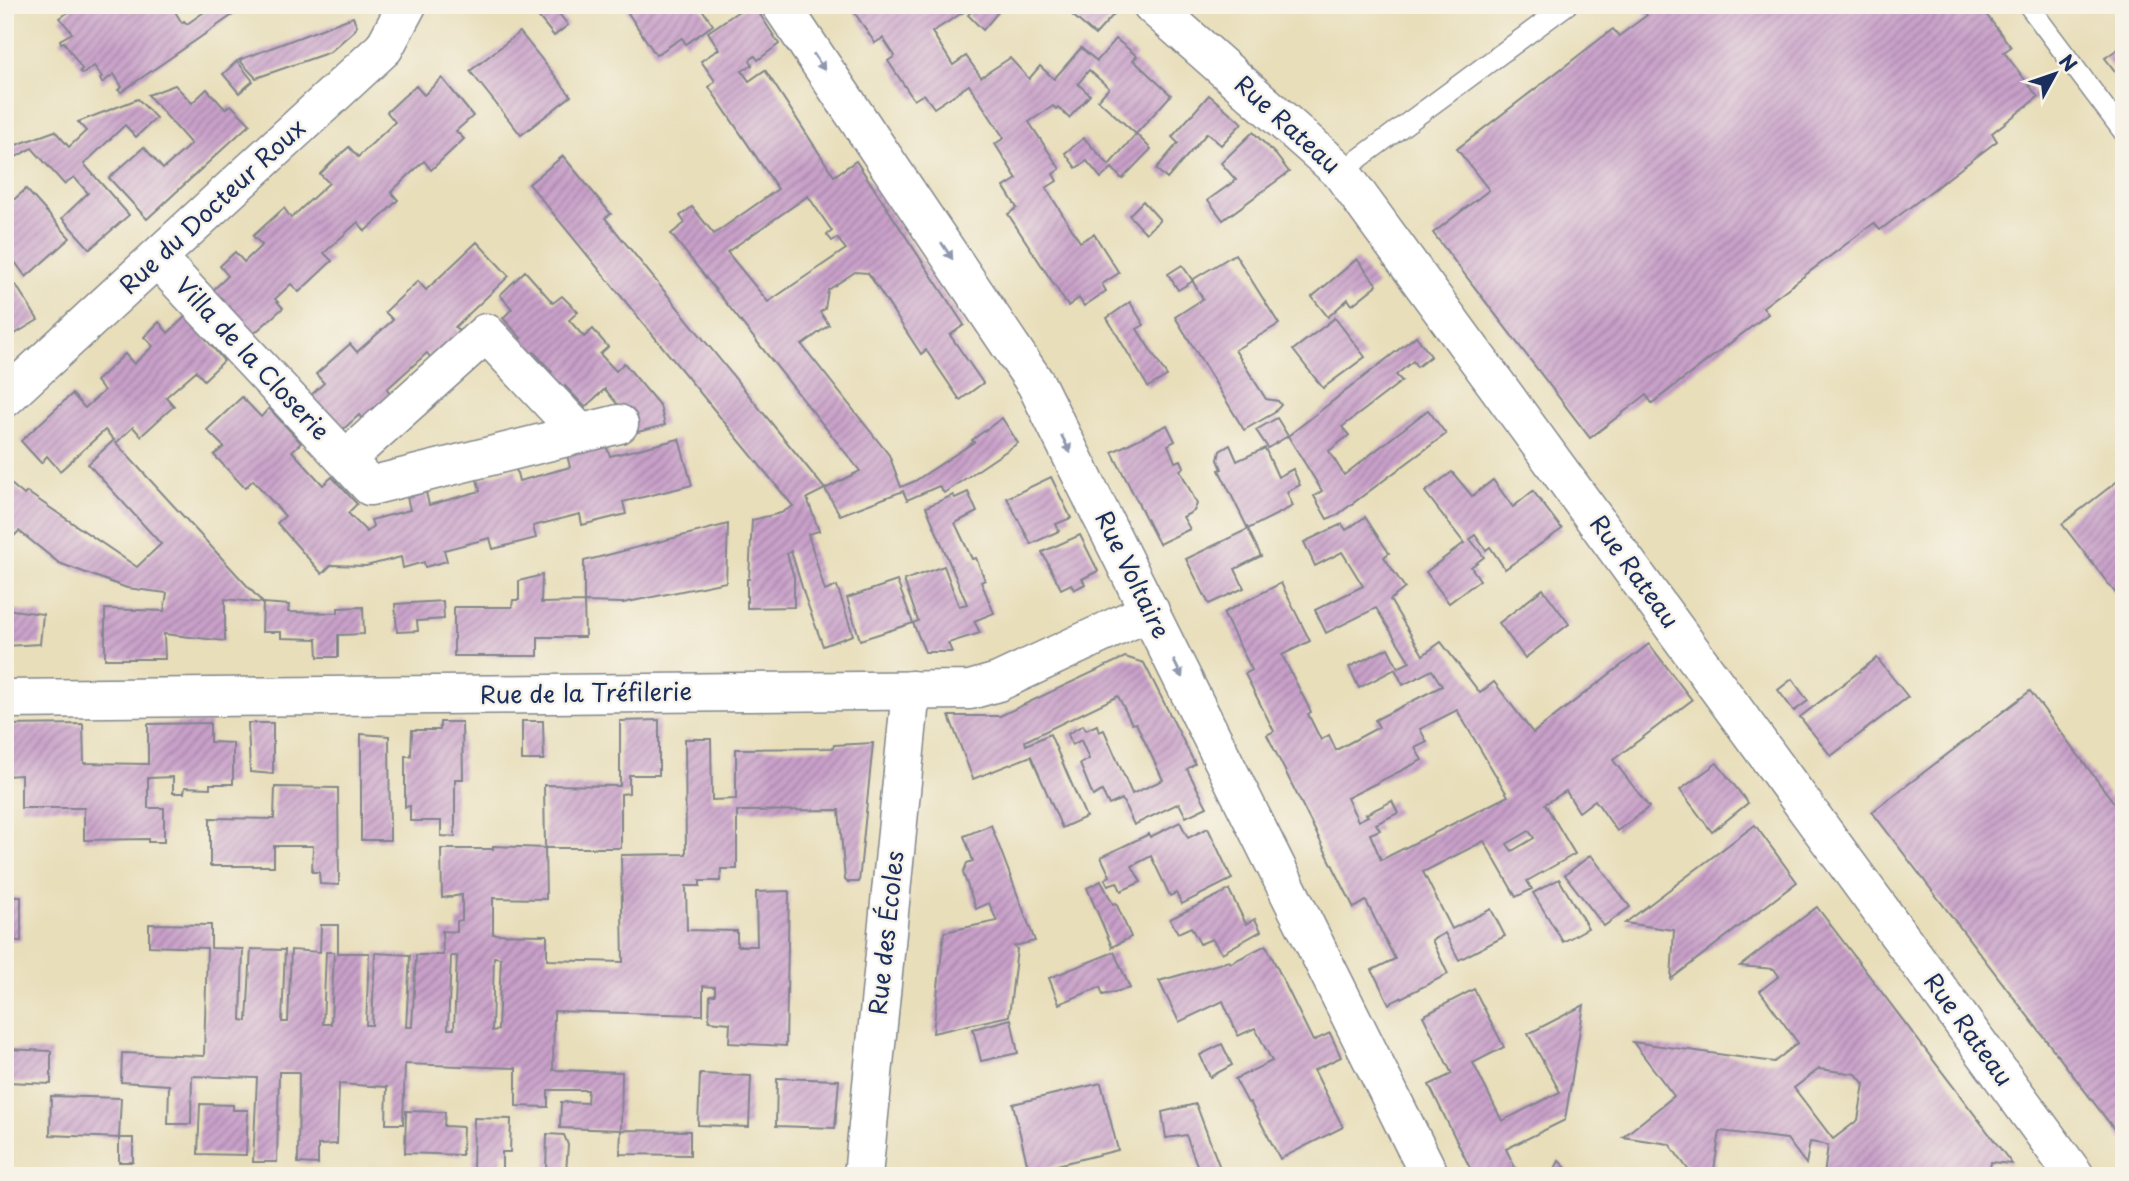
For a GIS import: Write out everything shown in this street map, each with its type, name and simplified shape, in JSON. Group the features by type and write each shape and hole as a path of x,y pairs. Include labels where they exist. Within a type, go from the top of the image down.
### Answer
{"street":[{"name":"Rue du Docteur Roux","path":"5,398 384,48 407,5"},
{"name":"Rue Voltaire","path":"781,5 1036,384 1430,1176"},
{"name":"Rue Rateau","path":"1152,5 1341,172 2075,1176"},
{"name":"Villa de la Closerie","path":"158,259 370,486 619,424"},
{"name":"Villa de la Closerie","path":"346,459 486,333 580,433"},
{"name":"Rue de la Tréfilerie","path":"5,699 970,690 998,682 1150,611"},
{"name":"Rue des Écoles","path":"863,1176 911,690"}],"lane":[{"path":"1341,172 1567,5"},
{"path":"2028,5 2124,134"}],"building":[{"path":"68,5 127,5 132,13 143,5 171,5 182,23 184,21 187,24 214,5 247,5 121,92 118,90 122,87 114,74 102,83 102,77 94,66 83,74 64,42 61,43 60,40 72,33 60,18 71,10"},
{"path":"529,5 552,5 568,25 554,36"},
{"path":"633,5 699,5 713,25 686,44 682,38 656,55 626,10"},
{"path":"748,5 754,5 779,44 758,60 755,56 750,60 752,65 742,71 749,81 765,70 834,176 856,161 964,325 950,335 983,383 960,400 926,350 921,354 868,273 855,272 828,290 825,309 820,312 829,325 802,345 889,455 901,487 915,481 974,442 972,440 1002,418 1018,443 944,493 939,486 907,500 903,491 840,515 825,489 860,471 671,234 685,223 680,216 692,207 714,234 778,189 709,87 715,81 701,61 719,49 708,32","holes":["808,196 832,231 827,235 832,241 837,238 846,249 768,302 727,252"]},
{"path":"857,5 960,5 965,11 932,32 953,65 966,56 981,77 1010,58 1029,79 1040,66 1054,79 1081,48 1097,61 1116,39 1137,56 1133,60 1171,95 1136,134 1098,100 1109,88 1089,70 1078,84 1090,95 1069,118 1058,107 1056,109 1053,106 1029,122 1060,169 1053,174 1057,181 1046,188 1080,242 1094,234 1119,273 1102,284 1106,291 1084,306 1079,298 1068,306 1008,214 1017,208 1004,187 1017,179 995,144 1004,138 969,85 934,108 924,94 914,100 888,61 895,56 883,38 875,43 852,9"},
{"path":"977,5 1004,5 983,30 968,15"},
{"path":"1061,5 1106,5 1115,13 1095,35"},
{"path":"1644,5 1979,5 2011,47 2004,52 2038,97 1992,133 1997,141 1880,230 1874,223 1763,307 1768,314 1652,403 1646,395 1590,438 1433,233 1489,190 1457,149 1613,29 1619,36 1647,15 1641,8"},
{"path":"353,17 357,26 355,30 330,52 256,78 239,60"},
{"path":"520,32 571,96 521,135 470,71"},
{"path":"2124,45 2124,83 2105,58"},
{"path":"237,61 253,81 239,93 223,74"},
{"path":"442,78 473,116 456,131 464,139 431,170 424,161 391,192 398,200 365,231 358,222 324,253 332,261 299,292 291,284 275,299 283,308 250,337 212,291 228,276 220,266 235,252 244,262 262,245 253,236 284,208 291,218 329,183 320,174 335,159 349,147 358,157 395,122 387,112 416,86 424,95"},
{"path":"175,85 192,103 207,89 225,109 231,105 250,124 147,219 109,178 144,147 163,169 191,144 148,95"},
{"path":"5,88 12,120 5,121"},
{"path":"1209,95 1242,123 1221,145 1207,133 1167,179 1156,169 1178,143 1172,137"},
{"path":"138,99 156,118 136,137 125,125 84,164 129,215 90,249 62,218 88,193 74,177 64,184 32,148 5,163 5,149 55,131 69,147 86,131 78,122"},
{"path":"1253,132 1289,172 1223,220 1208,200 1236,180 1221,163"},
{"path":"1136,134 1151,149 1122,179 1112,168 1101,178 1087,161 1076,168 1065,153 1084,138 1109,165"},
{"path":"563,156 611,214 605,218 825,489 807,498 819,531 808,534 825,591 837,586 853,635 823,646 791,551 787,554 794,577 794,607 747,608 752,520 781,513 793,506 529,184"},
{"path":"26,189 70,238 26,277 9,254 5,257 5,200 9,204"},
{"path":"1143,201 1160,220 1146,233 1129,215"},
{"path":"477,242 509,276 455,327 462,334 433,361 427,353 387,389 394,397 365,423 359,415 339,433 307,399 324,383 316,374 350,344 357,352 393,320 385,312 418,281 426,290"},
{"path":"1235,254 1279,324 1235,350 1266,399 1278,401 1281,405 1274,413 1244,430 1175,317 1203,299 1192,280"},
{"path":"1357,259 1377,285 1352,305 1348,299 1328,317 1312,297"},
{"path":"1182,265 1193,281 1178,290 1168,274"},
{"path":"525,271 553,303 562,296 578,312 569,320 584,337 593,329 608,347 600,354 616,371 624,363 660,406 665,425 630,434 626,415 605,389 585,407 565,386 560,391 547,376 552,372 534,352 529,356 516,342 521,338 503,318 512,309 500,295"},
{"path":"16,285 38,320 5,340 5,291"},
{"path":"1130,302 1144,325 1137,329 1167,376 1148,387 1107,318"},
{"path":"187,315 224,361 204,380 196,371 166,397 174,406 141,436 133,427 116,443 263,603 225,599 225,641 164,634 165,659 105,659 105,609 164,611 167,593 127,588 59,563 19,531 5,545 5,492 11,484 24,495 27,492 137,567 161,544 88,464 114,440 105,430 60,471 47,456 41,463 21,441 72,394 85,408 104,391 96,381 125,354 134,364 153,346 144,337 159,322 168,333"},
{"path":"1335,318 1365,357 1323,388 1293,350"},
{"path":"1416,336 1431,356 1417,367 1413,361 1396,375 1402,381 1342,427 1349,435 1329,451 1344,475 1428,410 1446,434 1337,515 1327,519 1314,496 1322,491 1288,436"},
{"path":"242,397 261,417 269,408 301,443 292,451 323,485 332,477 357,504 348,513 367,532 373,526 371,520 410,510 407,497 426,492 429,505 480,491 477,479 516,469 519,481 570,467 567,455 606,445 610,456 679,439 692,485 623,502 626,514 582,525 580,514 533,526 536,538 493,549 490,538 444,550 447,561 425,567 424,562 403,568 401,557 366,566 331,565 322,574 277,523 285,516 253,480 245,488 214,455 224,447 207,430"},
{"path":"1277,418 1288,436 1268,448 1256,430"},
{"path":"1167,425 1175,441 1168,445 1175,462 1181,460 1184,467 1180,470 1197,504 1194,511 1183,517 1190,529 1159,544 1112,452"},
{"path":"1230,445 1237,461 1265,448 1278,477 1293,469 1300,485 1287,492 1293,506 1248,529 1219,470 1222,469 1218,460 1220,451"},
{"path":"1452,472 1472,496 1493,480 1513,507 1533,491 1562,529 1505,569 1490,547 1486,550 1475,535 1470,539 1484,557 1471,567 1480,580 1449,603 1426,572 1464,543 1425,492"},
{"path":"2124,476 2124,604 2062,524"},
{"path":"1051,477 1071,518 1056,524 1059,531 1031,544 1007,498"},
{"path":"968,492 977,512 955,523 972,559 976,558 985,580 981,582 994,613 974,621 980,633 948,643 952,652 925,652 913,623 918,621 904,580 944,566 959,606 967,604 926,507 953,495 955,498"},
{"path":"1365,517 1389,553 1384,557 1405,588 1390,600 1423,655 1441,642 1480,693 1494,682 1533,733 1649,644 1692,700 1613,760 1649,807 1617,831 1595,800 1579,812 1566,791 1545,804 1575,854 1527,881 1532,889 1516,897 1484,841 1423,872 1452,929 1491,909 1505,936 1459,960 1445,933 1432,940 1448,974 1389,1004 1372,970 1395,959 1366,901 1354,908 1267,735 1274,731 1245,674 1252,670 1223,613 1281,583 1310,641 1282,655 1311,712 1308,714 1321,740 1329,735 1336,750 1379,727 1375,720 1442,686 1432,670 1403,685 1395,669 1359,688 1349,667 1388,648 1398,668 1410,662 1376,608 1326,633 1315,610 1363,586 1342,552 1315,566 1304,542 1342,524 1346,530","holes":["1457,710 1508,796 1381,860 1370,834 1380,830 1376,824 1398,813 1392,801 1358,821 1347,798 1422,760 1415,748 1427,742 1420,729","1529,831 1534,838 1512,851 1507,844"]},
{"path":"728,524 726,582 623,603 584,602 584,561"},
{"path":"1248,529 1261,556 1235,569 1244,588 1209,604 1186,559"},
{"path":"1080,535 1098,571 1082,579 1085,584 1074,590 1071,584 1061,589 1042,552"},
{"path":"542,575 541,603 584,602 585,637 538,637 538,656 454,656 454,607 512,607 513,600 519,600 519,581"},
{"path":"897,581 913,623 860,640 847,598"},
{"path":"1543,589 1569,624 1525,658 1499,623"},
{"path":"443,601 444,619 417,621 418,631 397,632 395,604"},
{"path":"263,603 289,605 288,612 338,613 338,608 363,607 364,634 338,635 338,657 318,657 317,639 281,638 281,632 262,632"},
{"path":"5,609 43,614 40,644 5,646"},
{"path":"1125,657 1144,663 1195,764 1187,769 1207,807 1186,817 1179,803 1134,825 1122,799 1109,805 1102,791 1093,796 1080,764 1089,759 1081,740 1072,745 1068,734 1083,725 1086,730 1097,725 1099,732 1104,730 1132,794 1163,780 1136,723 1132,724 1118,696 1025,741 1026,745 1050,734 1086,817 1062,828 1031,756 973,779 949,716 1000,716"},
{"path":"1877,658 1908,697 1831,756 1800,717"},
{"path":"1792,679 1808,701 1794,711 1778,690"},
{"path":"2030,691 2124,816 2124,1142 1872,812"},
{"path":"659,720 659,775 629,775 629,793 621,794 621,848 545,848 544,785 620,786 620,721"},
{"path":"522,721 543,721 544,760 522,760"},
{"path":"440,722 462,722 463,779 455,779 455,837 441,836 441,821 410,821 410,806 405,807 405,756 411,756 412,730 440,730"},
{"path":"210,723 210,742 233,743 233,784 210,784 210,788 185,787 184,793 173,793 173,777 148,778 148,808 164,808 164,842 148,842 148,839 84,840 84,808 21,808 21,775 5,776 5,725 83,724 84,763 148,764 148,724"},
{"path":"248,723 273,723 273,774 250,772"},
{"path":"361,734 389,736 390,840 361,840"},
{"path":"685,739 711,739 712,800 736,799 736,749 833,748 834,745 873,743 859,882 845,880 839,810 737,811 737,869 721,869 720,881 700,881 700,886 686,886 687,930 737,931 737,946 757,946 756,892 789,891 786,1046 729,1043 730,1023 709,1021 710,995 715,995 715,987 703,986 703,1015 554,1011 553,1070 622,1072 621,1130 560,1128 561,1102 587,1103 588,1090 548,1090 548,1107 516,1106 516,1068 405,1064 403,1124 386,1124 387,1087 339,1084 337,1144 318,1145 318,1164 298,1163 299,1072 279,1072 277,1162 253,1162 257,1078 192,1076 191,1124 168,1124 169,1085 121,1082 122,1053 204,1056 207,948 149,946 149,924 211,925 211,948 243,949 241,1020 247,1021 251,949 285,950 282,1022 288,1022 291,950 320,952 321,925 338,925 338,953 369,953 366,1025 372,1025 375,953 410,955 406,1027 412,1027 416,955 443,955 442,931 457,932 457,921 462,920 462,895 442,898 441,849 493,849 493,846 545,848 546,899 493,898 493,934 547,935 547,960 623,962 621,855 686,854","holes":["326,952 334,952 331,1024 323,1024","451,956 457,956 454,1029 448,1029","494,957 501,958 498,1030 492,1031"]},
{"path":"1717,763 1748,803 1712,832 1680,790"},
{"path":"275,787 338,788 339,885 320,884 319,872 312,872 313,846 274,846 274,866 210,866 210,818 274,819"},
{"path":"1180,822 1188,838 1208,828 1232,879 1182,904 1176,893 1170,896 1151,856 1132,866 1141,882 1121,891 1117,882 1108,885 1105,879 1110,876 1101,857"},
{"path":"991,825 1035,941 1014,946 1017,949 1009,1016 933,1033 944,932 997,921 989,903 976,909 963,873 967,863 973,861 964,836"},
{"path":"1755,825 1797,882 1671,979 1674,930 1625,923"},
{"path":"1591,855 1630,907 1604,926 1565,875"},
{"path":"1559,879 1588,928 1563,942 1533,893"},
{"path":"1101,881 1113,904 1116,903 1131,937 1112,947 1087,888"},
{"path":"1229,890 1246,924 1255,919 1261,931 1222,953 1212,939 1200,944 1191,927 1178,933 1170,919"},
{"path":"5,897 21,897 21,941 5,940"},
{"path":"1817,907 2012,1164 1991,1162 1989,1176 1824,1176 1828,1145 1810,1142 1806,1164 1787,1139 1720,1131 1713,1176 1693,1176 1669,1144 1623,1137 1674,1096 1633,1042 1774,1062 1798,1043 1760,991 1779,976 1774,969 1740,966","holes":["1819,1069 1856,1074 1864,1084 1858,1120 1833,1139 1794,1088"]},
{"path":"1266,945 1313,1041 1330,1033 1341,1057 1314,1070 1343,1127 1280,1159 1235,1079 1272,1061 1255,1028 1238,1036 1223,1001 1179,1022 1159,981 1229,961 1231,963"},
{"path":"1114,952 1130,988 1103,995 1100,987 1059,1004 1049,978"},
{"path":"1474,989 1504,1047 1473,1063 1502,1121 1560,1092 1528,1034 1584,1005 1565,1120 1506,1149 1519,1176 1488,1176 1485,1172 1474,1176 1429,1085 1452,1074 1423,1016"},
{"path":"1011,1019 1018,1053 981,1061 973,1029"},
{"path":"1222,1044 1232,1065 1210,1077 1200,1055"},
{"path":"5,1049 51,1051 51,1084 8,1082 8,1091 5,1091"},
{"path":"700,1074 751,1076 749,1127 698,1125"},
{"path":"777,1078 839,1080 835,1128 776,1126"},
{"path":"1101,1083 1118,1150 1029,1172 1013,1104"},
{"path":"51,1096 121,1098 119,1138 50,1135"},
{"path":"200,1104 233,1105 233,1110 248,1110 246,1155 198,1154"},
{"path":"1196,1104 1223,1176 1201,1176 1186,1135 1166,1138 1162,1112"},
{"path":"406,1111 445,1112 444,1126 463,1127 462,1155 405,1153"},
{"path":"474,1118 511,1119 510,1152 502,1152 502,1171 473,1170"},
{"path":"621,1130 690,1131 690,1155 620,1154"},
{"path":"547,1134 564,1135 568,1145 566,1172 546,1172"},
{"path":"119,1138 133,1138 133,1162 119,1162"},
{"path":"1559,1161 1574,1176 1551,1176"}]}
